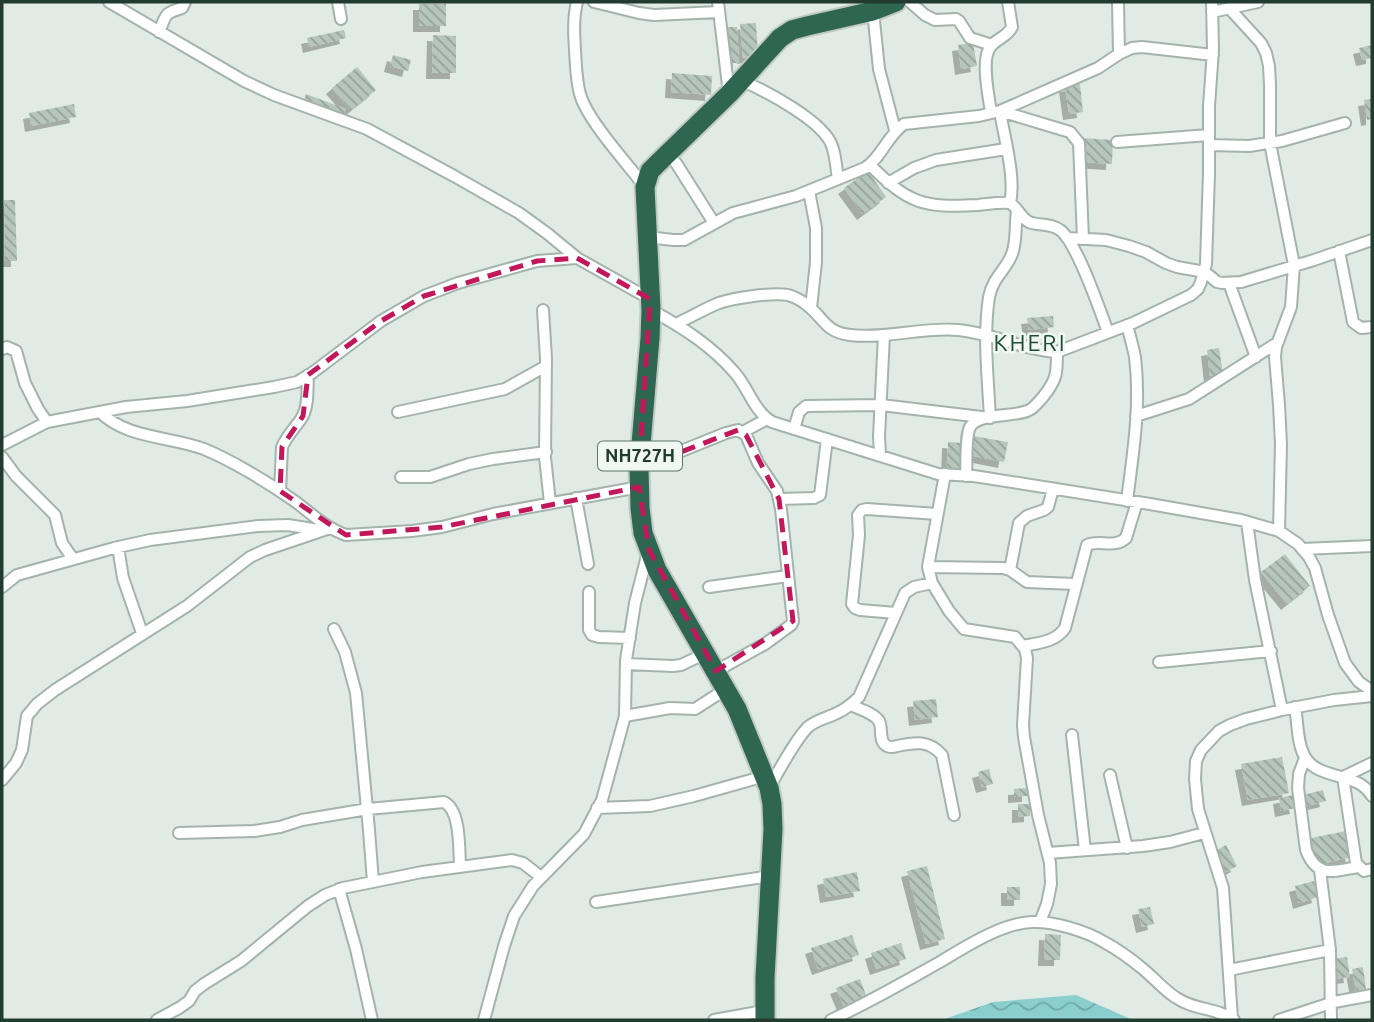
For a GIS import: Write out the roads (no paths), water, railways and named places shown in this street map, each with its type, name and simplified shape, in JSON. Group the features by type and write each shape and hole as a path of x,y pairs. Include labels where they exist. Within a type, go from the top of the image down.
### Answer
{"highway":[{"path":"645,187 647,178 657,164 736,88 780,37 792,30 873,11 896,2"},
{"name":"NH727H","path":"645,187 651,304 639,477 643,533 657,570 737,709 767,782 772,804 773,828 765,1016"}],"street":[{"path":"109,2 259,89 367,129 519,213 577,258 651,304 714,351 736,374 767,419 938,474 1132,501 1247,522 1279,531 1298,544 1309,557 1315,568 1345,663 1372,694"},
{"path":"159,32 167,14 182,8 185,2"},
{"path":"338,2 341,19"},
{"path":"563,2 576,4 575,55 579,92 583,103 645,187"},
{"path":"594,2 654,15 719,7 736,88 770,94 828,137 838,179"},
{"path":"910,2 935,20 959,20 970,38 992,45"},
{"path":"990,418 987,336 990,294 996,278 1008,263 1014,249 1014,207 1006,149 995,112 985,60 992,45 1011,31 1008,2"},
{"path":"1118,2 1119,54"},
{"path":"677,325 718,303 766,295 789,295 811,308 835,331 849,335 959,330 1034,349 1057,352 1128,325 1191,295 1198,289 1205,272 1209,106 1213,55 1212,7 1229,8 1258,2"},
{"path":"1229,8 1261,43 1266,53 1270,85 1270,143 1294,265 1291,307 1275,357 1281,444 1279,531"},
{"path":"873,11 879,69 895,130"},
{"path":"647,237 684,240 733,213 796,196 870,165 895,130 904,124 995,112 1098,68 1132,48 1213,55"},
{"path":"995,112 1070,132 1079,143 1083,239"},
{"path":"1117,142 1209,140 1249,146 1282,141 1345,123"},
{"path":"888,183 914,168 936,160 1006,149"},
{"path":"676,163 714,223"},
{"path":"870,165 911,200 947,206 1014,207 1028,221 1058,228 1067,237 1080,262 1108,332"},
{"path":"809,191 816,228 816,262 811,308"},
{"path":"1067,237 1106,240 1129,246 1166,263 1205,272 1217,282 1229,283 1241,282 1372,240"},
{"path":"1339,251 1353,322 1361,328 1372,327"},
{"path":"2,444 47,422 126,407 187,401 297,382 381,321 424,296 458,282 537,261 577,258"},
{"path":"1229,283 1255,357"},
{"path":"543,310 546,366 545,452 550,503"},
{"path":"1023,646 1051,640 1065,628 1087,545 1092,542 1114,544 1126,538 1132,501 1136,432 1136,369 1128,325"},
{"path":"880,455 884,335"},
{"path":"1136,416 1189,399 1278,343"},
{"path":"2,349 7,347 16,351 25,383 47,422"},
{"path":"966,476 970,427 974,422 1024,412 1037,404 1054,382 1057,374 1057,352"},
{"path":"398,412 505,389 546,366"},
{"path":"280,491 282,447 303,416 308,375"},
{"path":"794,429 799,412 806,406 881,405 990,418"},
{"path":"100,412 109,421 124,429 184,442 206,450 280,491 326,529"},
{"path":"743,432 767,419"},
{"path":"2,587 17,575 73,559 118,547 185,535 288,525 326,529 346,535 442,527 492,514 576,498 639,477 726,433 738,430 746,435 758,463 779,499 793,617 791,625 716,671"},
{"path":"779,499 814,498 821,495 827,439"},
{"path":"401,477 430,477 493,459 545,452"},
{"path":"2,457 21,482 55,515 62,543 73,559"},
{"path":"945,474 928,567 932,583 964,629 1015,637 1023,646 1027,658 1024,737 1048,853 1051,884 1040,922"},
{"path":"1010,570 1019,523 1027,516 1048,508 1053,489"},
{"path":"576,498 588,564"},
{"path":"896,613 860,610 852,604 859,535 858,515 867,509 937,514"},
{"path":"1247,522 1255,580 1282,710"},
{"path":"2,780 16,763 22,750 25,722 30,711 55,690 187,606 250,557 326,529"},
{"path":"1302,549 1372,545"},
{"path":"118,547 123,578 142,633"},
{"path":"484,1020 514,916 533,886 584,834 597,808 613,763 625,716 626,664 635,603 649,550"},
{"path":"928,567 1003,568 1027,582 1075,584"},
{"path":"709,587 788,576"},
{"path":"597,808 650,806 767,782 808,727 838,713 859,697 905,593 932,583"},
{"path":"589,592 592,635 630,638"},
{"path":"334,629 345,652 356,693 373,882"},
{"path":"1158,662 1271,651"},
{"path":"626,664 681,665 704,654"},
{"path":"625,716 670,708 695,709 726,689"},
{"path":"1233,1019 1223,888 1198,809 1195,779 1200,750 1219,731 1230,725 1282,710 1372,694"},
{"path":"851,705 878,719 885,746 922,742 938,750 942,755 954,815"},
{"path":"1296,707 1301,750 1305,758 1318,769 1362,785 1372,796"},
{"path":"1072,735 1086,850"},
{"path":"1305,758 1298,775 1298,788 1309,858 1315,867 1327,872 1359,867"},
{"path":"1343,778 1372,763"},
{"path":"1110,775 1127,848"},
{"path":"1343,778 1356,863 1364,871 1372,869"},
{"path":"179,833 269,829 368,809 444,802 449,804 456,816 460,867"},
{"path":"1048,853 1127,848 1170,842 1204,832"},
{"path":"157,1020 189,1001 195,991 241,961 317,899 340,889 422,872 517,861 541,877"},
{"path":"1320,870 1330,950 1331,1020"},
{"path":"596,902 771,876"},
{"path":"340,889 372,1020"},
{"path":"831,1020 975,941 1017,924 1040,922 1088,934 1104,942 1144,970 1182,1002 1225,1014 1233,1019"},
{"path":"1229,970 1330,950"},
{"path":"1279,1020 1331,1003 1372,995"},
{"path":"714,1020 765,1016"}],"water":[{"path":"1076,995 1133,1020 942,1020 993,1002"}],"district":[{"name":"KHERI","path":"1030,343"}]}
